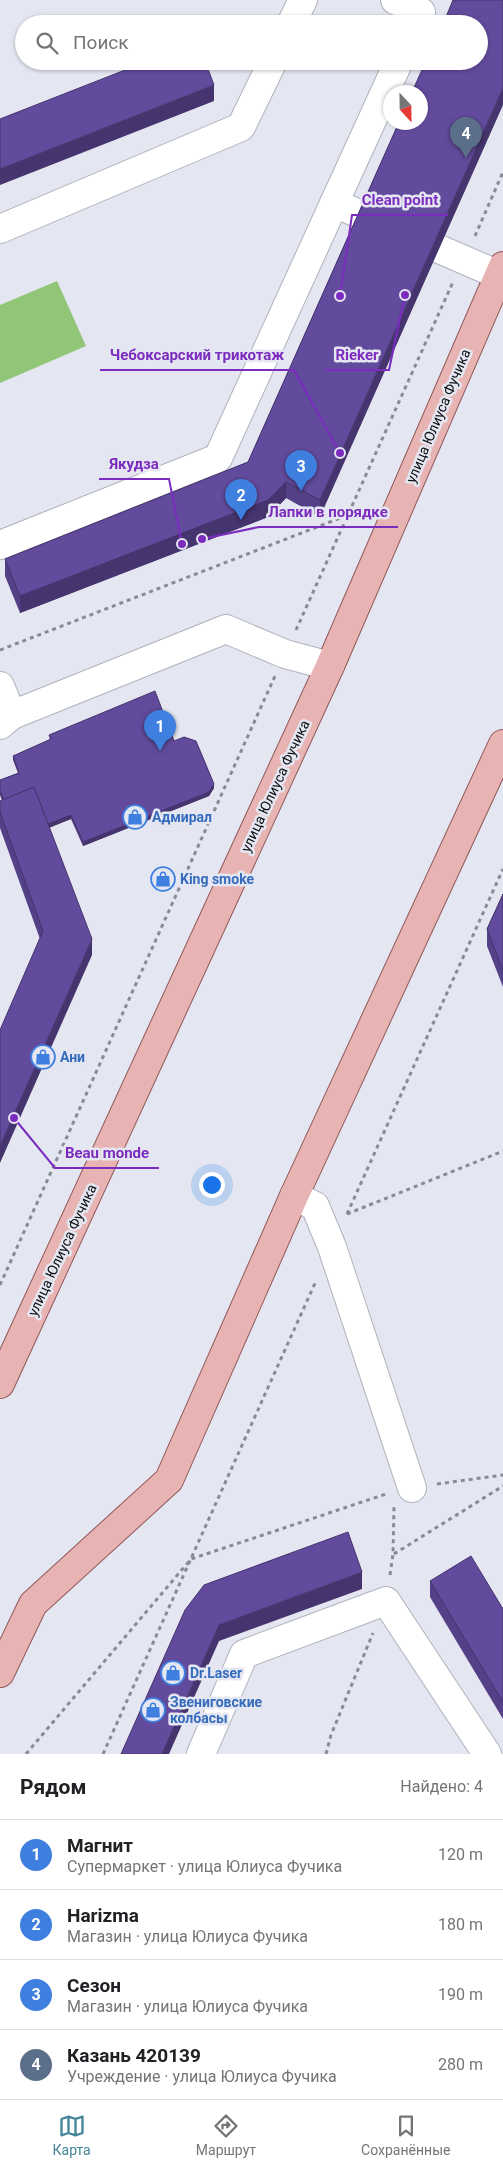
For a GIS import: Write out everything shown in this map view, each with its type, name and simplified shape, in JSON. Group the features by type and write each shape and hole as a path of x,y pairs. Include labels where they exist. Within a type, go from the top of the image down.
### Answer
{"main road":[{"name":"улица Юлиуса Фучика","path":"0,1384 330,666 501,271"},
{"path":"0,1673 33,1604 168,1480 294,1196 503,744"}],"lane":[{"path":"296,15 303,0"},
{"path":"395,0 421,12 420,15"},
{"path":"0,229 241,127 269,70"},
{"path":"0,545 218,458 395,70"},
{"path":"334,203 364,216"},
{"path":"439,249 464,260 501,271"},
{"path":"0,686 6,720 226,629 285,654 330,666"},
{"path":"294,1196 315,1206 332,1247 403,1489"},
{"path":"201,1754 244,1654 386,1601 487,1754"}],"path":[{"path":"0,1285 503,172"},
{"path":"0,650 348,514"},
{"path":"103,1754 503,868"},
{"path":"347,1214 503,1151"},
{"path":"26,1754 191,1559 403,1489 503,1475"},
{"path":"393,1554 503,1486"},
{"path":"326,1754 331,1735 386,1601 403,1489"}],"green space":[{"path":"57,281 86,346 0,383 0,305"}],"building":[{"path":"453,0 503,0 503,88 320,500 286,482 268,500 20,596 5,559 248,462 395,130 428,130 428,85 415,85 422,70 488,70 488,15 447,15"},
{"path":"125,70 208,70 214,85 0,169 0,119"},
{"path":"155,691 174,741 184,737 196,741 214,784 209,792 83,842 71,815 48,824 34,787 4,800 0,791 0,780 19,773 13,756 51,739 49,735"},
{"path":"34,787 92,939 0,1146 0,1030 43,931 0,812 0,801"},
{"path":"503,894 503,970 487,929"},
{"path":"348,1532 362,1572 219,1625 162,1754 121,1754 185,1610 204,1585"},
{"path":"471,1556 503,1609 503,1702 430,1581"}],"place":[{"name":"Казань 420139","path":"466,158"},
{"name":"Rieker","path":"405,295"},
{"name":"Clean point","path":"340,296"},
{"name":"Чебоксарский трикотаж","path":"340,453"},
{"name":"Сезон","path":"301,491"},
{"name":"Harizma","path":"241,520"},
{"name":"Лапки в порядке","path":"202,539"},
{"name":"Якудза","path":"182,544"},
{"name":"Магнит","path":"160,751"},
{"name":"Адмирал","path":"135,817"},
{"name":"King smoke","path":"163,879"},
{"name":"Ани","path":"43,1057"},
{"name":"Beau monde","path":"14,1118"},
{"name":"Dr.Laser","path":"173,1673"},
{"name":"Звениговские колбасы","path":"153,1710"}]}
